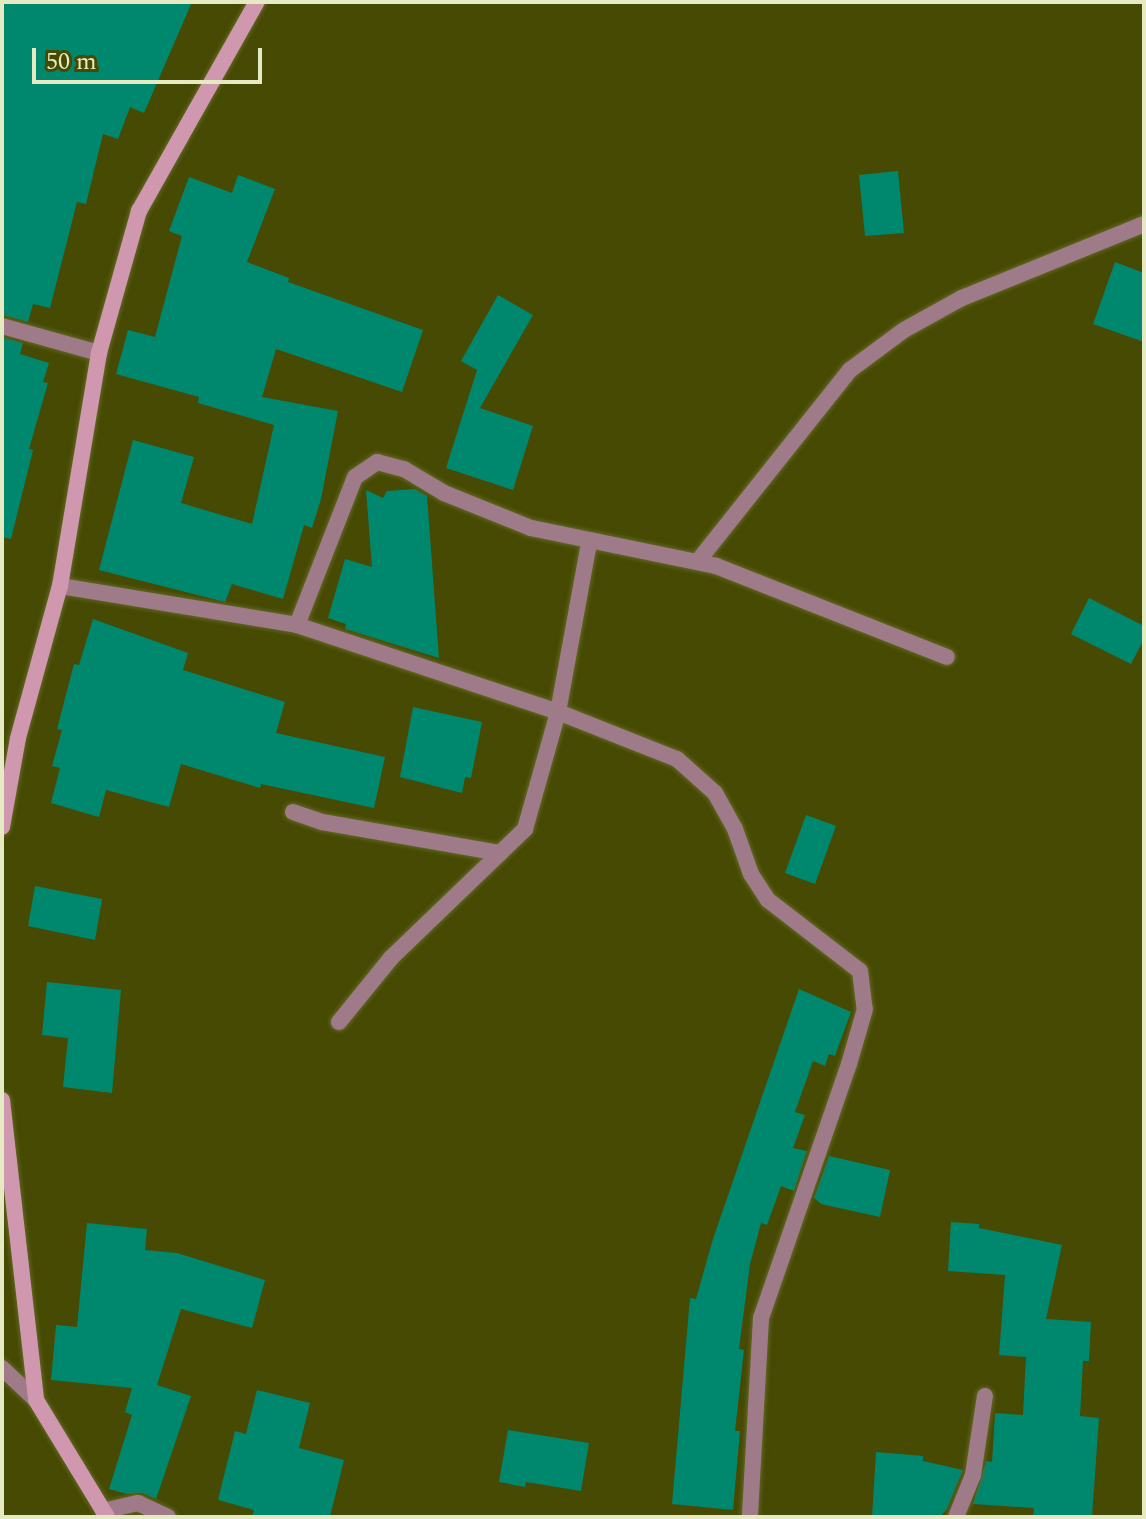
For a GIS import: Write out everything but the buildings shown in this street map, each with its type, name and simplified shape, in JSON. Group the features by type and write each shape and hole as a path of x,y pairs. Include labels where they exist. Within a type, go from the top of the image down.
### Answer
{"main road":[{"path":"2,827 18,738 60,586 99,353 139,211 257,2"},
{"path":"2,1100 36,1400 105,1514"}],"street":[{"path":"698,561 850,370 904,330 962,298 1144,224"},
{"path":"2,326 99,353"},
{"path":"297,625 355,477 377,462 404,469 444,493 496,515 589,543 716,566 947,657"},
{"path":"339,1022 391,958 525,829 558,712 589,543"},
{"path":"60,586 297,625 558,712 677,759 715,793 735,829 751,874 768,900 860,971 865,1009 800,1212 761,1318 750,1517"},
{"path":"293,812 322,822 500,853"},
{"path":"2,1368 36,1400"},
{"path":"956,1517 973,1475 985,1396"},
{"path":"105,1514 138,1503 168,1517"}]}
